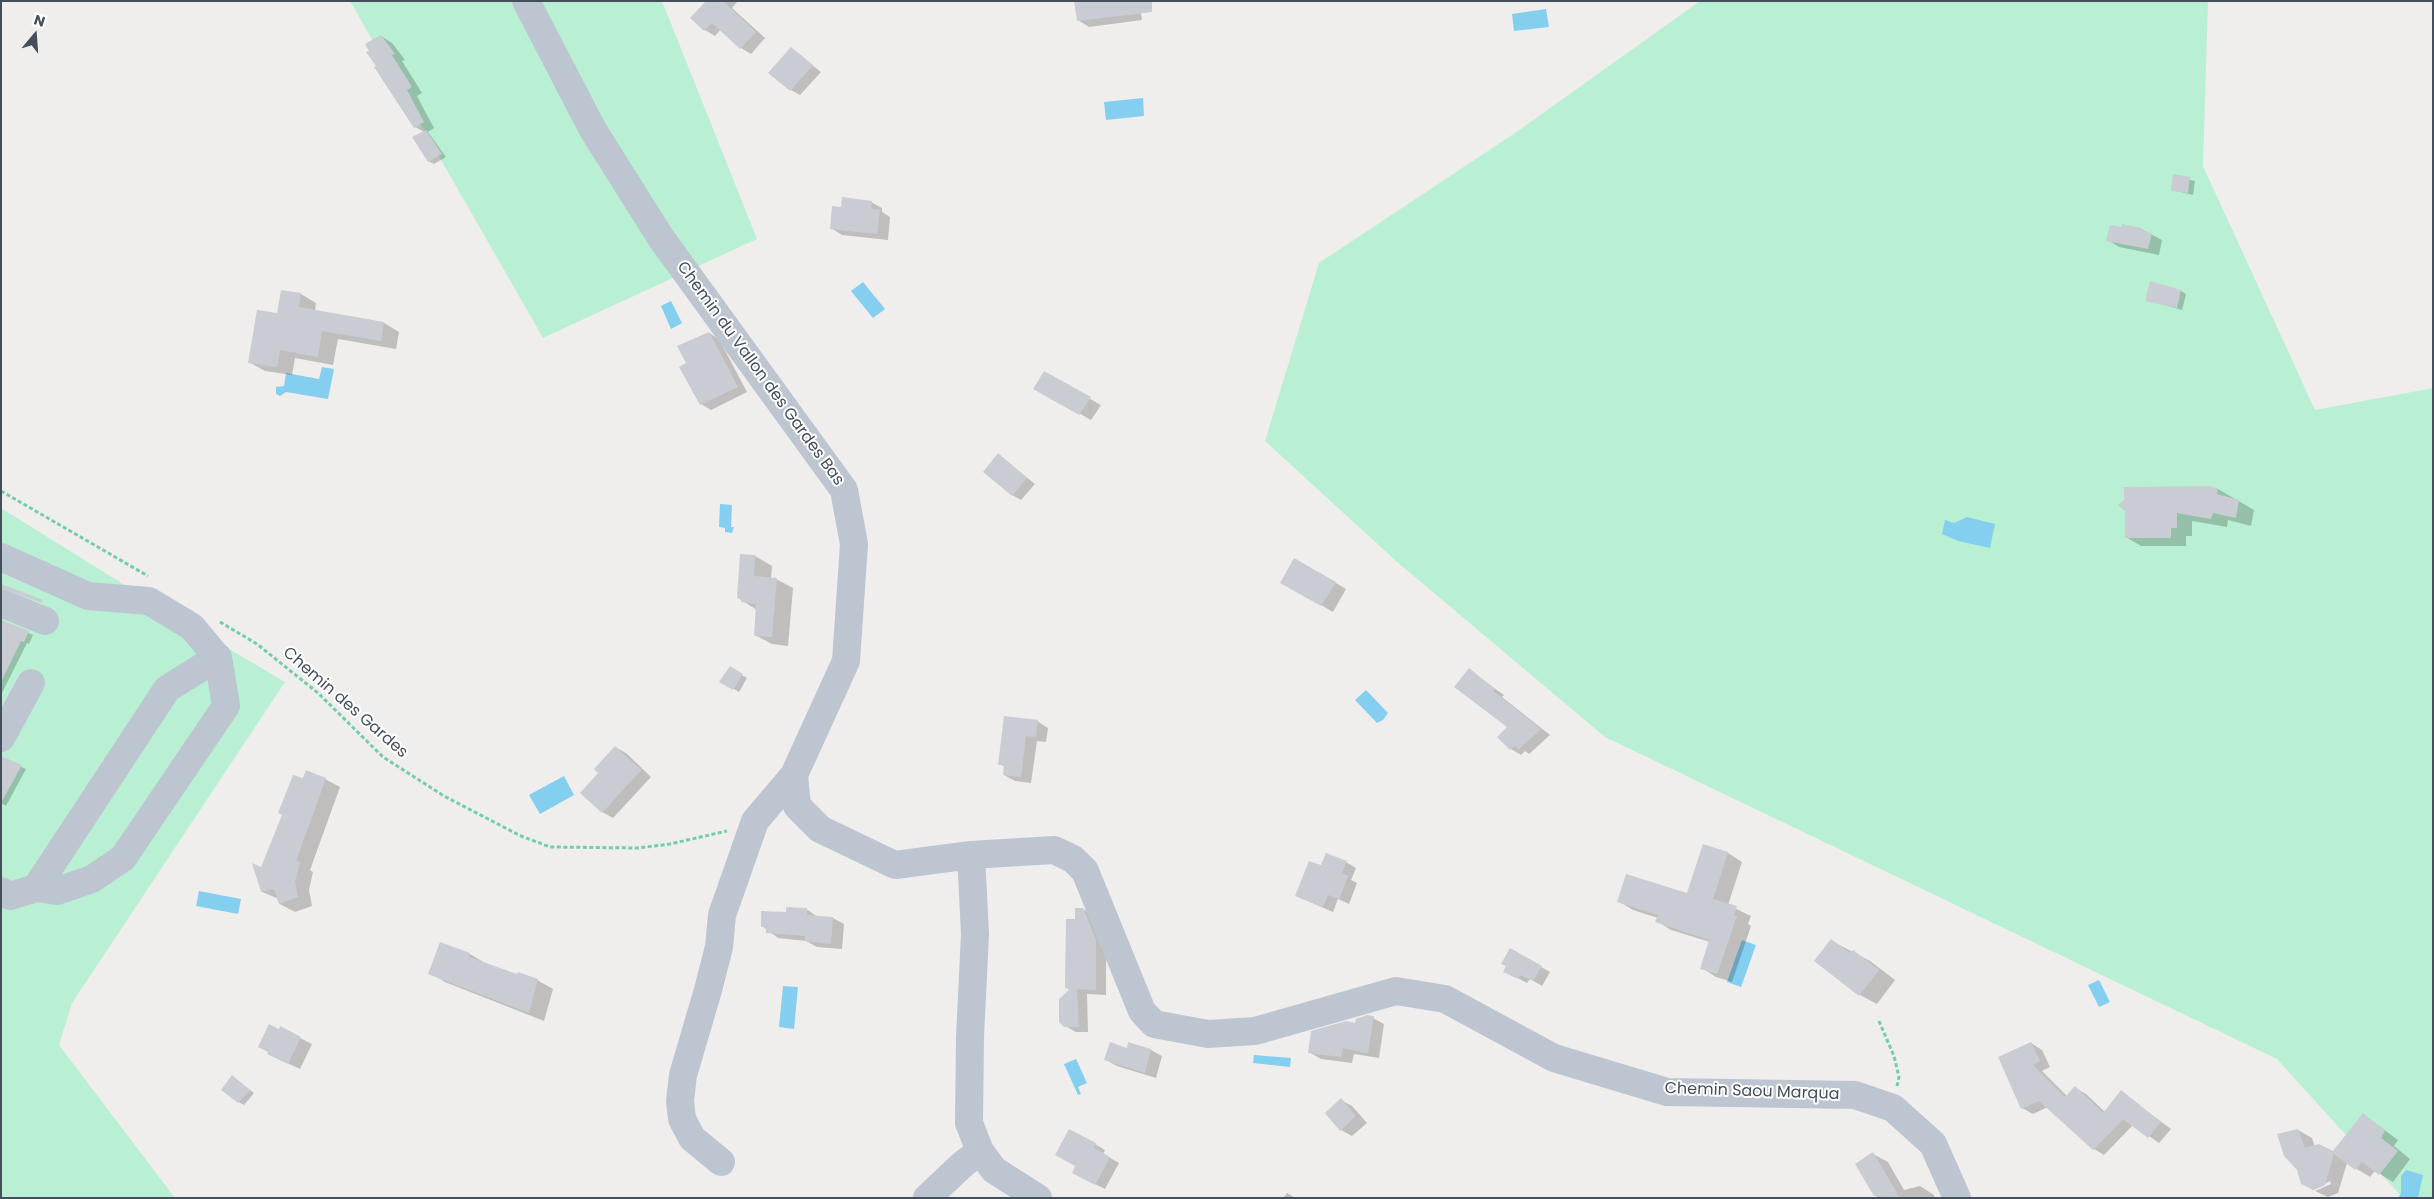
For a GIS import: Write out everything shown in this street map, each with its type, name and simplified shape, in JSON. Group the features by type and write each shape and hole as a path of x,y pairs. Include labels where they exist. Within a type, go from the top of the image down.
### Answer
{"street":[{"name":"Chemin du Vallon des Gardes Bas","path":"526,1 593,130 661,238 844,490 854,544 846,661 794,775 755,821"},
{"path":"1,557 88,596 150,601 192,627 217,658 226,706 123,858 92,879 57,891 36,888 10,896 1,891"},
{"path":"1,603 45,622"},
{"path":"36,888 167,688 217,658"},
{"path":"1,738 31,683"},
{"path":"794,775 797,806 820,829 895,865 971,855 975,934 970,1037 969,1123 980,1151 994,1170 1038,1198"},
{"path":"721,1162 692,1138 682,1119 680,1101 682,1075 719,947 722,916 755,821"},
{"name":"Chemin Saou Marqua","path":"971,855 1054,850 1073,859 1085,871 1142,1011 1154,1024 1208,1034 1255,1031 1396,990 1445,999 1554,1058 1667,1092 1855,1095 1892,1108 1933,1144 1957,1198"},
{"path":"927,1198 963,1164 980,1151"}],"path":[{"path":"1,491 152,579"},
{"name":"Chemin des Gardes","path":"214,618 257,644 318,693 384,758 444,796 522,836 550,846 638,848 670,844 738,829 755,821"},
{"path":"1879,1021 1894,1056 1899,1078 1892,1108"}],"green space":[{"path":"350,1 662,1 757,239 543,338"},
{"path":"1700,1 2208,1 2203,166 2315,410 2433,388 2433,1198 2403,1198 2277,1059 1605,737 1396,561 1265,441 1319,263 1515,133"},
{"path":"1,508 192,627 285,682 72,1003 59,1045 175,1198 1,1198"}],"water":[{"path":"1546,9 1549,27 1514,31 1512,14"},
{"path":"1143,98 1144,116 1106,120 1104,102"},
{"path":"863,282 885,309 873,318 851,291"},
{"path":"671,301 682,323 671,329 661,306"},
{"path":"322,367 334,369 328,399 286,392 280,396 276,394 276,387 284,386 286,373 319,379"},
{"path":"720,504 732,505 731,527 734,527 732,533 725,532 725,528 719,527"},
{"path":"1967,517 1995,524 1990,548 1958,541 1942,534 1945,520 1954,523"},
{"path":"1366,690 1388,713 1383,720 1377,723 1355,700"},
{"path":"564,776 574,795 540,814 529,795"},
{"path":"199,891 241,899 238,914 196,906"},
{"path":"1742,940 1756,945 1741,987 1727,982"},
{"path":"2099,980 2110,1002 2099,1007 2088,985"},
{"path":"783,986 798,987 794,1029 779,1027"},
{"path":"1254,1055 1291,1058 1290,1067 1253,1063"},
{"path":"1076,1059 1087,1083 1078,1087 1081,1094 1078,1095 1064,1064"},
{"path":"2406,1170 2423,1175 2418,1198 2398,1198 2401,1193 2401,1176"}],"building":[{"path":"706,1 723,1 756,32 740,49 712,23 704,31 690,18"},
{"path":"1074,1 1152,1 1152,12 1077,21"},
{"path":"381,35 395,54 392,55 412,87 407,90 424,122 414,128 366,52 369,51 365,44"},
{"path":"791,47 813,65 790,91 768,73"},
{"path":"426,130 442,154 428,162 412,137"},
{"path":"2173,174 2190,177 2188,193 2171,191"},
{"path":"842,197 872,201 871,209 880,210 877,234 830,229 832,206 841,207"},
{"path":"2122,224 2141,228 2141,230 2152,233 2148,249 2106,241 2110,225 2122,227"},
{"path":"2150,281 2181,290 2177,308 2145,301"},
{"path":"281,290 301,293 299,307 384,322 381,341 322,331 318,357 280,350 277,367 248,363 257,310 277,313"},
{"path":"709,332 738,387 700,405 679,367 686,363 677,346"},
{"path":"1044,371 1091,397 1079,415 1033,389"},
{"path":"998,453 1027,478 1012,496 983,472"},
{"path":"2208,486 2218,488 2217,494 2239,500 2236,518 2213,513 2211,519 2177,513 2177,528 2171,528 2171,538 2125,538 2125,511 2118,505 2124,500 2124,487"},
{"path":"740,554 755,555 754,576 777,578 772,637 754,636 756,604 741,602 741,599 737,598"},
{"path":"1294,558 1336,582 1321,606 1280,583"},
{"path":"1,584 43,600 42,603 1,588"},
{"path":"1,620 29,631 24,642 21,641 1,682"},
{"path":"730,666 743,674 733,690 719,682"},
{"path":"1469,668 1495,689 1493,691 1541,729 1519,749 1515,746 1510,750 1497,737 1507,727 1454,687"},
{"path":"1004,716 1038,720 1036,737 1026,736 1021,777 1003,775 1004,765 998,765"},
{"path":"615,746 641,770 602,813 580,793 598,773 594,769"},
{"path":"1,756 22,765 1,803"},
{"path":"306,770 326,778 296,861 300,862 295,881 298,897 279,904 274,889 261,892 252,863 261,867 282,815 278,813 293,775 303,778"},
{"path":"1703,844 1728,852 1713,899 1737,906 1734,915 1737,916 1717,974 1700,969 1709,940 1655,922 1658,915 1617,902 1626,874 1687,893"},
{"path":"1326,853 1347,861 1342,873 1348,876 1339,899 1328,895 1323,907 1295,896 1309,861 1321,865"},
{"path":"786,907 807,908 807,915 833,917 831,944 805,941 805,936 766,933 766,927 761,927 761,911 786,912"},
{"path":"1075,908 1083,908 1096,940 1096,990 1077,989 1079,1027 1064,1027 1059,1022 1059,999 1070,989 1065,988 1066,919 1075,919"},
{"path":"1831,939 1850,953 1853,950 1879,970 1859,996 1814,961"},
{"path":"440,942 470,953 469,957 517,974 518,972 538,979 529,1013 428,974"},
{"path":"1510,948 1542,966 1533,981 1520,975 1518,979 1503,972 1506,966 1501,964"},
{"path":"1367,1015 1374,1016 1368,1053 1343,1048 1341,1057 1308,1053 1311,1031 1346,1021 1355,1023 1356,1019"},
{"path":"269,1024 279,1029 280,1026 301,1037 288,1064 267,1054 268,1052 258,1047"},
{"path":"1110,1042 1127,1048 1128,1042 1151,1049 1145,1073 1104,1060"},
{"path":"2031,1042 2040,1061 2033,1065 2065,1097 2075,1086 2103,1113 2121,1090 2161,1122 2148,1138 2123,1119 2093,1150 2039,1101 2021,1109 1998,1057"},
{"path":"232,1075 250,1090 238,1103 221,1090"},
{"path":"1341,1098 1356,1116 1340,1131 1325,1113"},
{"path":"2363,1113 2385,1131 2381,1138 2398,1151 2379,1175 2362,1162 2355,1170 2334,1154 2325,1185 2314,1190 2301,1184 2297,1170 2284,1156 2277,1134 2298,1129 2305,1148 2319,1144 2333,1151"},
{"path":"1069,1129 1096,1143 1094,1148 1110,1157 1095,1185 1072,1173 1075,1166 1055,1155"},
{"path":"1873,1152 1900,1198 1874,1196 1855,1164"}]}
